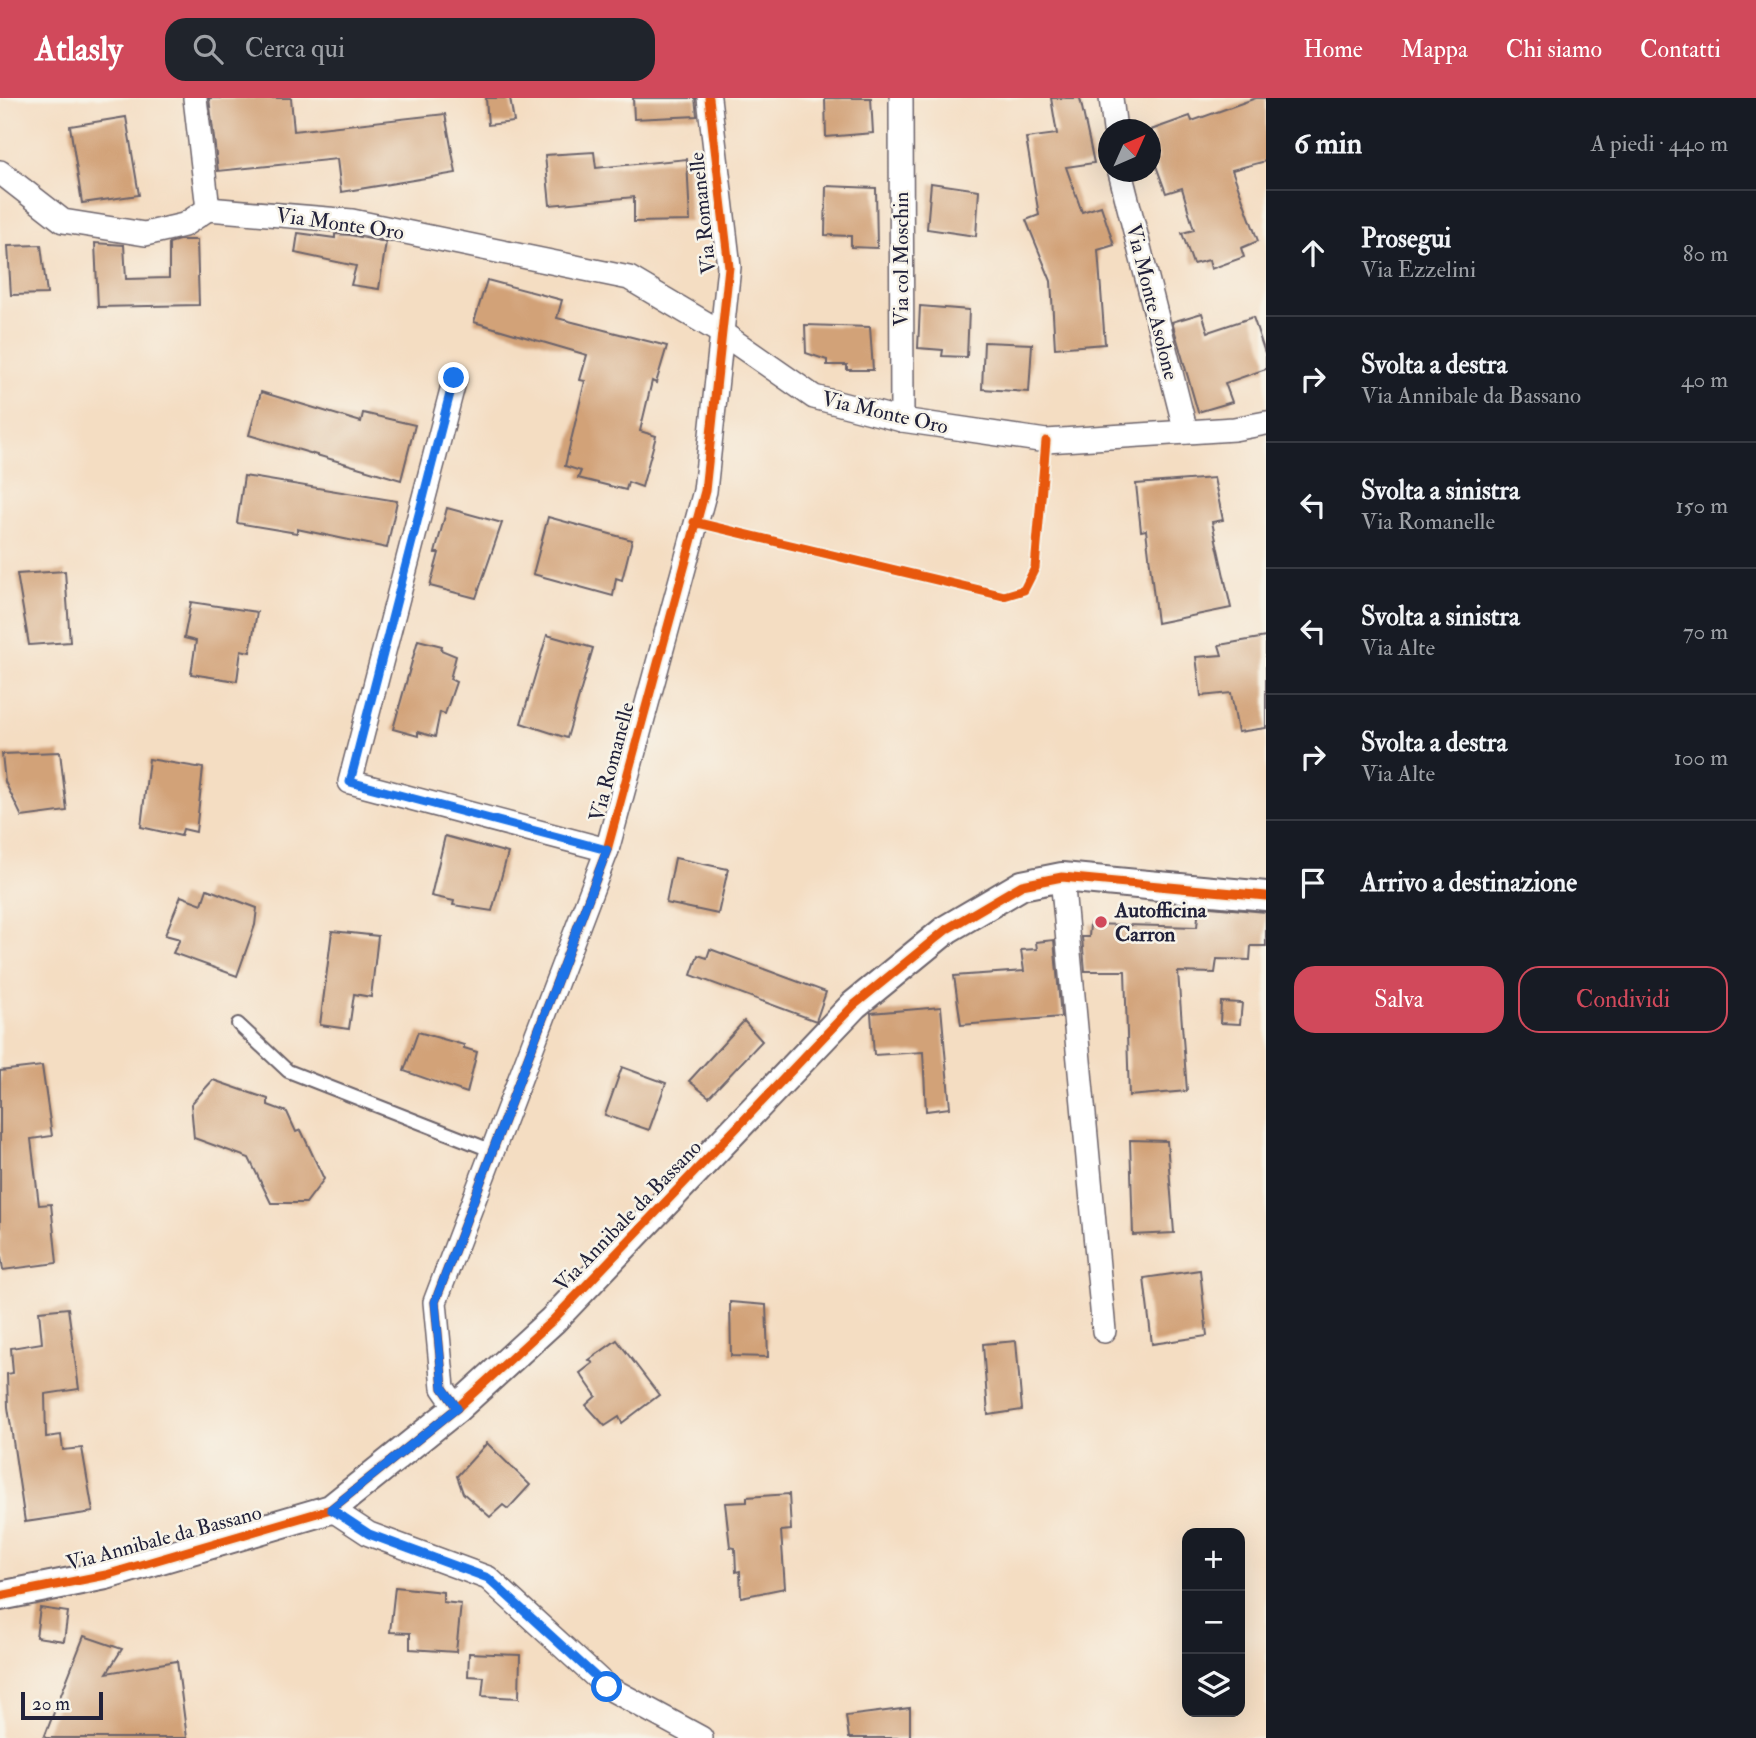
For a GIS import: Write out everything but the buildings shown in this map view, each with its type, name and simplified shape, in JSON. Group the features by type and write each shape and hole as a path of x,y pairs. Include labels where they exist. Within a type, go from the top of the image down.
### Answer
{"street":[{"path":"0,172 63,221 145,234 184,226 208,209 195,98"},
{"name":"Via Romanelle","path":"457,1408 443,1388 435,1302 607,850 705,491 729,267 709,98"},
{"name":"Via col Moschin","path":"901,98 902,421"},
{"path":"1111,98 1114,119"},
{"name":"Via Monte Asolone","path":"1123,182 1186,432"},
{"name":"Via Monte Oro","path":"208,209 352,221 629,278 722,333 814,397 902,421 1046,441 1234,429 1266,423"},
{"path":"454,378 350,782 607,850"},
{"path":"1062,877 1104,1331"},
{"name":"Via Annibale da Bassano","path":"0,1596 106,1575 331,1509 457,1408 553,1320 854,1005 947,929 1022,885 1062,877 1266,896"},
{"path":"331,1509 369,1534 488,1578 607,1687 701,1738"}],"lane":[{"path":"238,1024 288,1071 493,1151"}],"cycle path":[{"path":"457,1408 443,1388 435,1302 607,850 705,491 729,267 709,98"},
{"path":"694,522 1004,596 1024,590 1035,568 1046,441"},
{"path":"0,1596 106,1575 331,1509 457,1408 553,1320 854,1005 947,929 1022,885 1062,877 1266,896"}],"place":[{"name":"Autofficina Carron","path":"1101,922"}],"route":[{"path":"454,378 350,782 607,850 435,1302 443,1388 457,1408 331,1509 369,1534 488,1578 607,1687"}]}
